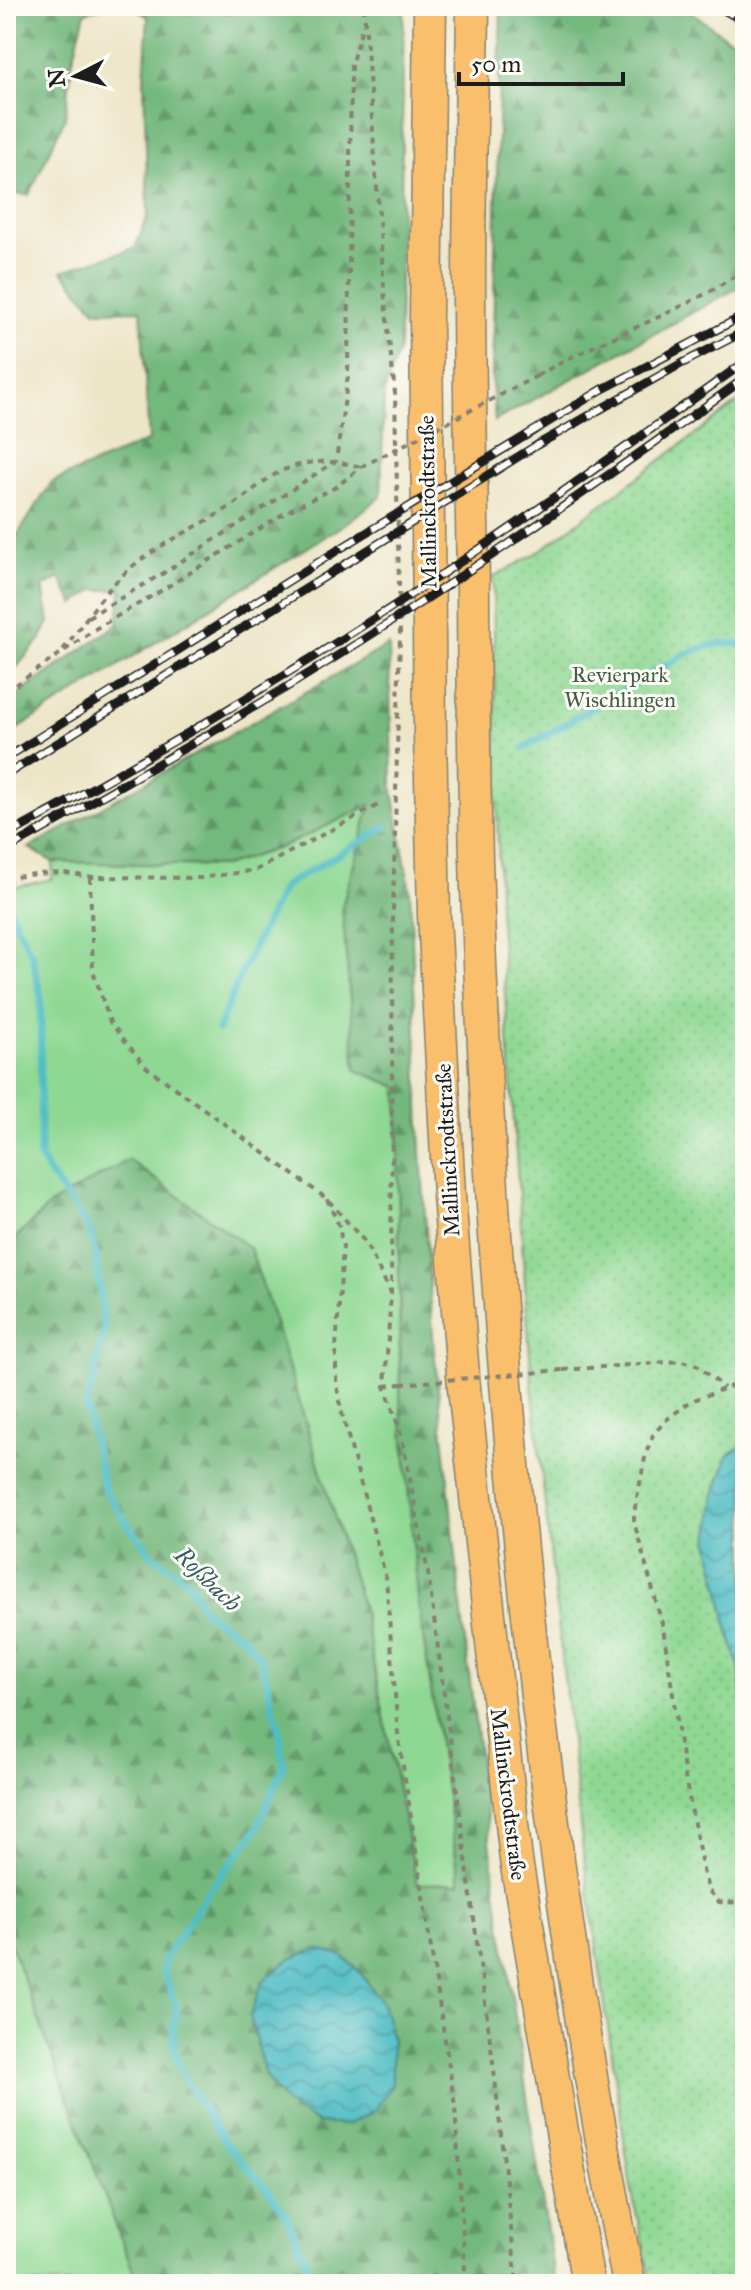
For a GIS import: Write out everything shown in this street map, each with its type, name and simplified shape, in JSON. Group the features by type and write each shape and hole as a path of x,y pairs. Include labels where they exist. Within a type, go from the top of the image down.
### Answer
{"highway":[{"name":"Mallinckrodtstraße","path":"430,6 426,319 430,733 434,915 449,1195 464,1388 514,1844 588,2284"},
{"name":"Mallinckrodtstraße","path":"473,6 470,506 477,909 491,1178 506,1388 556,1855 610,2190 629,2284"}],"path":[{"path":"364,6 385,301 396,408 400,634 393,910 391,1292 385,1386 402,1438 428,1573 494,2070 517,2284"},
{"path":"88,617 162,574 336,461 348,376 351,65 364,22"},
{"path":"6,692 95,629 288,511 336,487 361,467 570,356 722,286 745,269"},
{"path":"59,655 137,562 288,468 336,461 361,467"},
{"path":"6,882 15,877 35,874 201,878 256,870 380,804"},
{"path":"90,877 93,971 110,1022 145,1066 327,1199 365,1242 391,1292"},
{"path":"327,1199 339,1226 343,1247 336,1379 341,1410 386,1578 398,1733 455,2106 466,2284"},
{"path":"385,1386 682,1361 697,1365 724,1388"},
{"path":"745,1381 681,1408 653,1435 646,1453 634,1522 656,1592 663,1627 685,1777 704,1875 709,1891 719,1902 745,1903"}],"green space":[{"path":"6,6 104,6 85,13 72,63 65,118 29,195 6,193 6,93 17,81 6,60"},
{"path":"131,6 404,6 399,348 384,393 381,497 342,526 6,736 6,703 118,624 121,590 95,590 74,604 60,578 43,587 49,622 40,640 14,670 6,658 6,547 52,482 149,440 141,310 96,311 62,271 135,248 148,215 144,80 148,17"},
{"path":"501,6 683,6 727,38 745,44 745,284 495,421 492,380"},
{"name":"Revierpark Wischlingen","path":"745,397 745,2284 651,2284 631,2188 583,1851 532,1385 499,907 493,577 537,553"},
{"path":"389,645 392,785 410,891 421,1153 434,1350 464,1633 497,1897 555,2284 138,2284 6,1932 6,1247 52,1203 129,1160 250,1248 362,1606 417,1884 460,1883 419,1608 400,1395 398,1087 356,1070 342,907 370,805 287,845 224,866 53,862 29,848"},
{"path":"371,804 342,907 398,1087 400,1395 419,1608 460,1884 417,1884 362,1606 250,1248 52,1203 6,1247 6,889 52,879 53,862 224,866 287,845"},
{"path":"6,1932 138,2284 6,2284"}],"water":[{"path":"745,1443 745,1709 739,1666 709,1541 715,1494 728,1456"},
{"path":"317,1949 341,1955 360,1972 382,2003 392,2039 392,2084 374,2112 347,2125 317,2123 287,2104 265,2076 250,2016 263,1981 289,1959"}],"waterway":[{"path":"524,748 684,655 714,645 745,646"},
{"path":"218,1030 242,971 284,886 386,827"},
{"name":"Roßbach","path":"6,903 32,955 41,998 40,1156 89,1228 96,1258 104,1328 86,1406 104,1489 154,1556 188,1581 205,1612 246,1640 261,1659 280,1734 283,1767 256,1831 208,1892 164,1960 163,1971 177,2008 173,2027 176,2058 188,2084 225,2142 286,2215 305,2259 311,2284"}],"railway":[{"path":"717,6 745,22"},
{"path":"6,758 601,390 745,315"},
{"path":"6,775 537,445 745,331"},
{"path":"6,836 142,760 343,639 538,509 745,362"},
{"path":"6,850 219,728 396,618 547,518 745,378"}]}
